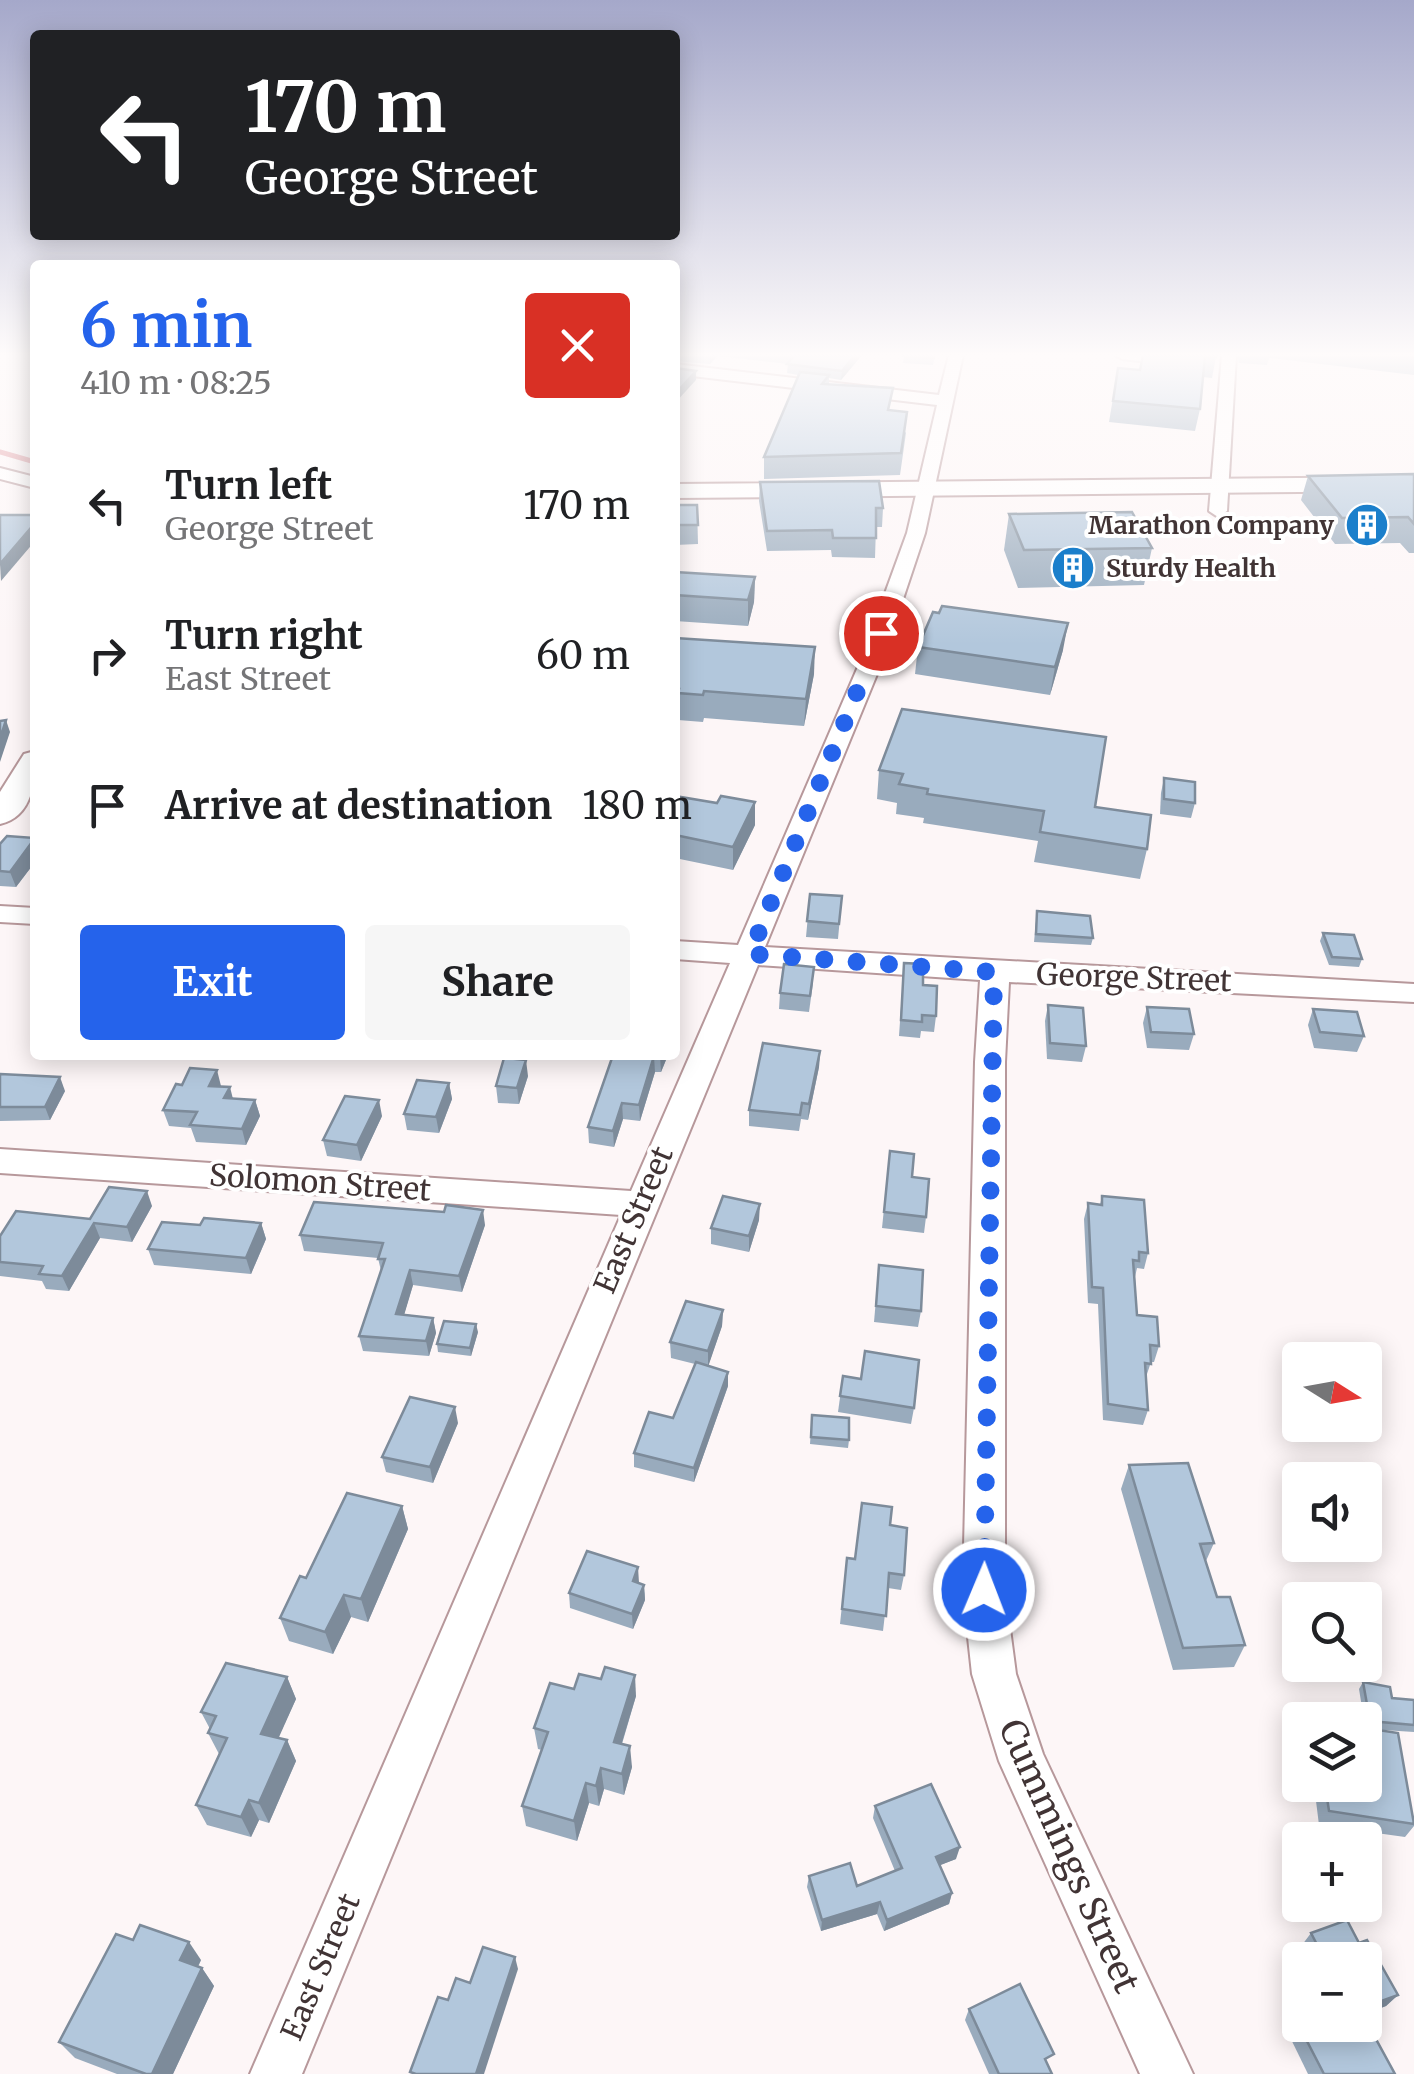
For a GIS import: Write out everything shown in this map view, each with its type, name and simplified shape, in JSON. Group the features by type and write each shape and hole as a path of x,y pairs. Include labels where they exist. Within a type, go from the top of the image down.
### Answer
{"main road":[{"path":"680,491 928,489 1219,498 1414,484"},
{"path":"0,814 30,773"}],"street":[{"name":"East Street","path":"276,2074 871,662 902,577 936,452"},
{"path":"1219,498 1220,452"},
{"path":"0,474 30,483"},
{"path":"0,914 30,916"},
{"name":"George Street","path":"680,950 994,972 1414,993"},
{"name":"Cummings Street","path":"994,972 984,1590 994,1674 1022,1761 1167,2074"},
{"name":"Solomon Street","path":"0,1161 640,1204"}],"building":[{"path":"766,452 901,452 901,453 764,457"},
{"path":"1414,474 1414,524 1408,517 1342,518 1308,476"},
{"path":"879,481 883,508 876,508 876,538 833,538 832,530 767,531 760,482"},
{"path":"680,505 697,505 698,525 680,525"},
{"path":"1132,512 1152,548 1024,550 1009,514"},
{"path":"0,515 30,515 30,529 0,564"},
{"path":"680,572 755,577 748,600 680,595"},
{"path":"942,606 1068,623 1055,667 918,647 933,612 939,613"},
{"path":"680,638 815,647 806,699 704,691 703,695 680,693"},
{"path":"902,709 1106,737 1095,807 1151,815 1147,849 1040,832 1044,811 927,794 928,789 899,784 903,774 879,770"},
{"path":"1164,778 1195,782 1195,803 1164,799"},
{"path":"721,796 755,802 733,847 680,836 680,797 717,803"},
{"path":"7,836 30,838 30,845 10,872 0,871 0,844"},
{"path":"810,894 842,896 839,924 807,921"},
{"path":"1037,911 1090,916 1093,938 1036,934"},
{"path":"1323,933 1354,935 1362,959 1332,957"},
{"path":"904,963 923,964 923,985 937,986 936,1016 922,1015 922,1022 901,1020"},
{"path":"784,964 814,967 810,996 780,993"},
{"path":"1048,1005 1083,1008 1086,1046 1050,1043"},
{"path":"1147,1007 1189,1009 1194,1034 1151,1032"},
{"path":"1313,1009 1357,1012 1364,1036 1320,1032"},
{"path":"763,1043 820,1051 809,1104 802,1103 800,1115 749,1110"},
{"path":"503,1060 526,1060 517,1088 496,1086"},
{"path":"611,1060 653,1060 639,1105 622,1103 613,1131 588,1127"},
{"path":"190,1068 217,1070 209,1086 230,1087 224,1098 255,1100 242,1129 190,1125 197,1112 163,1110 176,1084 182,1085"},
{"path":"0,1074 60,1077 45,1107 0,1107"},
{"path":"417,1080 449,1083 436,1117 404,1114"},
{"path":"345,1096 379,1100 357,1145 323,1140"},
{"path":"890,1151 914,1154 912,1177 929,1179 926,1217 884,1212"},
{"path":"109,1187 147,1191 127,1227 94,1223 62,1276 39,1274 43,1266 0,1262 0,1236 16,1211 90,1219"},
{"path":"723,1196 760,1204 749,1236 711,1228"},
{"path":"1102,1196 1144,1200 1148,1253 1139,1252 1139,1261 1133,1260 1137,1315 1157,1317 1159,1346 1150,1345 1151,1364 1145,1363 1148,1410 1108,1404 1103,1288 1092,1287 1088,1203 1102,1205"},
{"path":"314,1202 444,1212 446,1205 483,1210 459,1276 410,1270 396,1314 433,1318 426,1341 359,1336 385,1259 378,1259 383,1243 300,1235"},
{"path":"204,1218 261,1223 246,1258 148,1249 162,1222 200,1225"},
{"path":"879,1265 923,1270 921,1311 876,1306"},
{"path":"686,1301 723,1310 708,1351 670,1342"},
{"path":"444,1321 476,1324 470,1348 437,1344"},
{"path":"865,1351 919,1360 914,1408 840,1396 843,1376 861,1379"},
{"path":"696,1362 728,1372 694,1468 634,1453 649,1412 673,1418"},
{"path":"410,1397 455,1407 430,1467 382,1457"},
{"path":"812,1415 849,1418 849,1440 811,1437"},
{"path":"1188,1463 1214,1543 1200,1544 1217,1597 1230,1597 1245,1645 1183,1648 1129,1465"},
{"path":"347,1493 402,1506 361,1599 344,1595 325,1632 280,1618 300,1576 306,1578"},
{"path":"862,1503 892,1507 890,1525 907,1528 904,1575 889,1573 886,1616 842,1609 847,1558 855,1559"},
{"path":"587,1551 638,1567 633,1581 644,1585 632,1614 569,1593"},
{"path":"226,1663 287,1677 261,1734 287,1740 259,1803 249,1800 241,1817 196,1805 227,1738 208,1733 216,1716 201,1712"},
{"path":"605,1667 635,1675 614,1742 630,1746 622,1774 601,1768 596,1786 586,1783 574,1821 522,1806 548,1732 534,1728 550,1683 574,1689 579,1674 601,1679"},
{"path":"1363,1682 1390,1687 1392,1698 1414,1700 1414,1725 1382,1722 1382,1702 1367,1702"},
{"path":"1382,1731 1398,1733 1414,1824 1329,1811 1328,1802 1382,1802"},
{"path":"931,1784 960,1847 936,1857 952,1893 887,1920 880,1902 822,1920 809,1876 850,1863 857,1886 902,1868 875,1806"},
{"path":"1348,1922 1358,1942 1316,1942 1311,1933"},
{"path":"140,1925 189,1942 180,1960 202,1968 152,2074 59,2042 116,1934 133,1940"},
{"path":"483,1947 515,1957 476,2074 410,2072 438,1997 448,2000 456,1978 470,1983"},
{"path":"1382,1967 1398,1995 1382,2001"},
{"path":"1020,1984 1054,2054 1045,2059 1052,2074 999,2074 969,2009"},
{"path":"1307,2042 1378,2042 1395,2074 1324,2074"}],"waterway":[{"path":"0,452 30,461"}],"place":[{"name":"Marathon Company","path":"1367,525"},
{"name":"Sturdy Health","path":"1073,568"}],"route":[{"path":"881,633 750,954 994,972 984,1590"}]}
